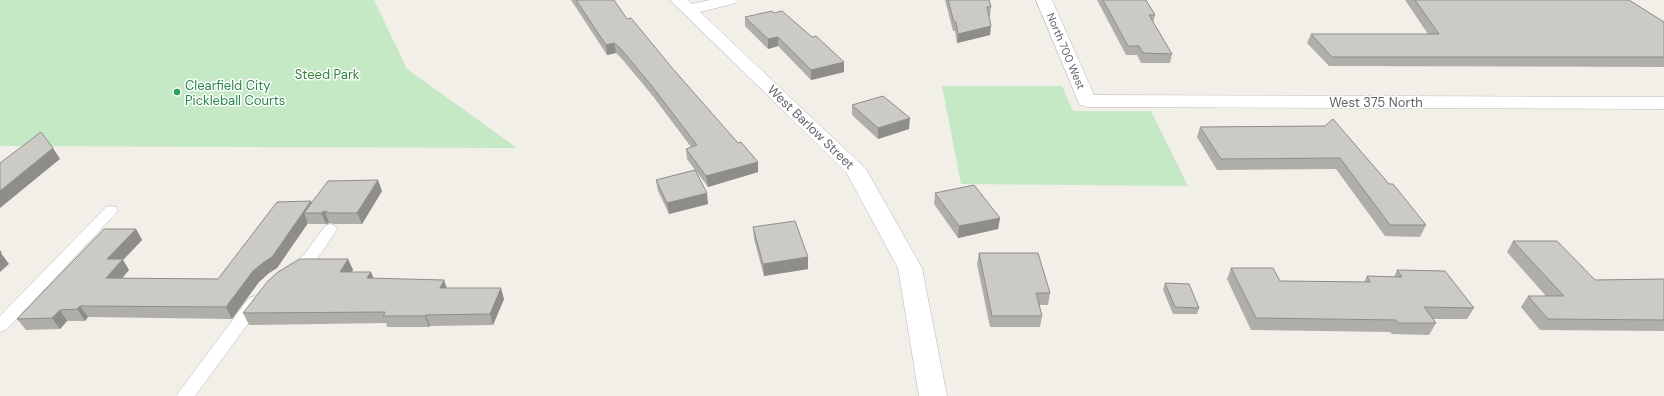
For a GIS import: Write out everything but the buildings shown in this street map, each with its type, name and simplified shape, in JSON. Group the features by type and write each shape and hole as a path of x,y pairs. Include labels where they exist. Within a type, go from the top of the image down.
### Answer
{"street":[{"path":"683,5 730,0"},
{"name":"North 700 West","path":"1044,0 1088,101"},
{"name":"West Barlow Street","path":"683,5 855,169 910,268 933,396"},
{"name":"West 375 North","path":"1088,101 1664,103"}],"lane":[{"path":"0,326 111,210"},
{"path":"281,275 309,259 330,229"},
{"path":"185,396 262,292"}],"green space":[{"name":"Steed Park","path":"0,0 374,0 407,69 517,148 0,146"},
{"path":"942,86 1062,86 1073,111 1151,111 1188,186 961,184"}],"place":[{"name":"Clearfield City Pickleball Courts","path":"177,92"}]}
